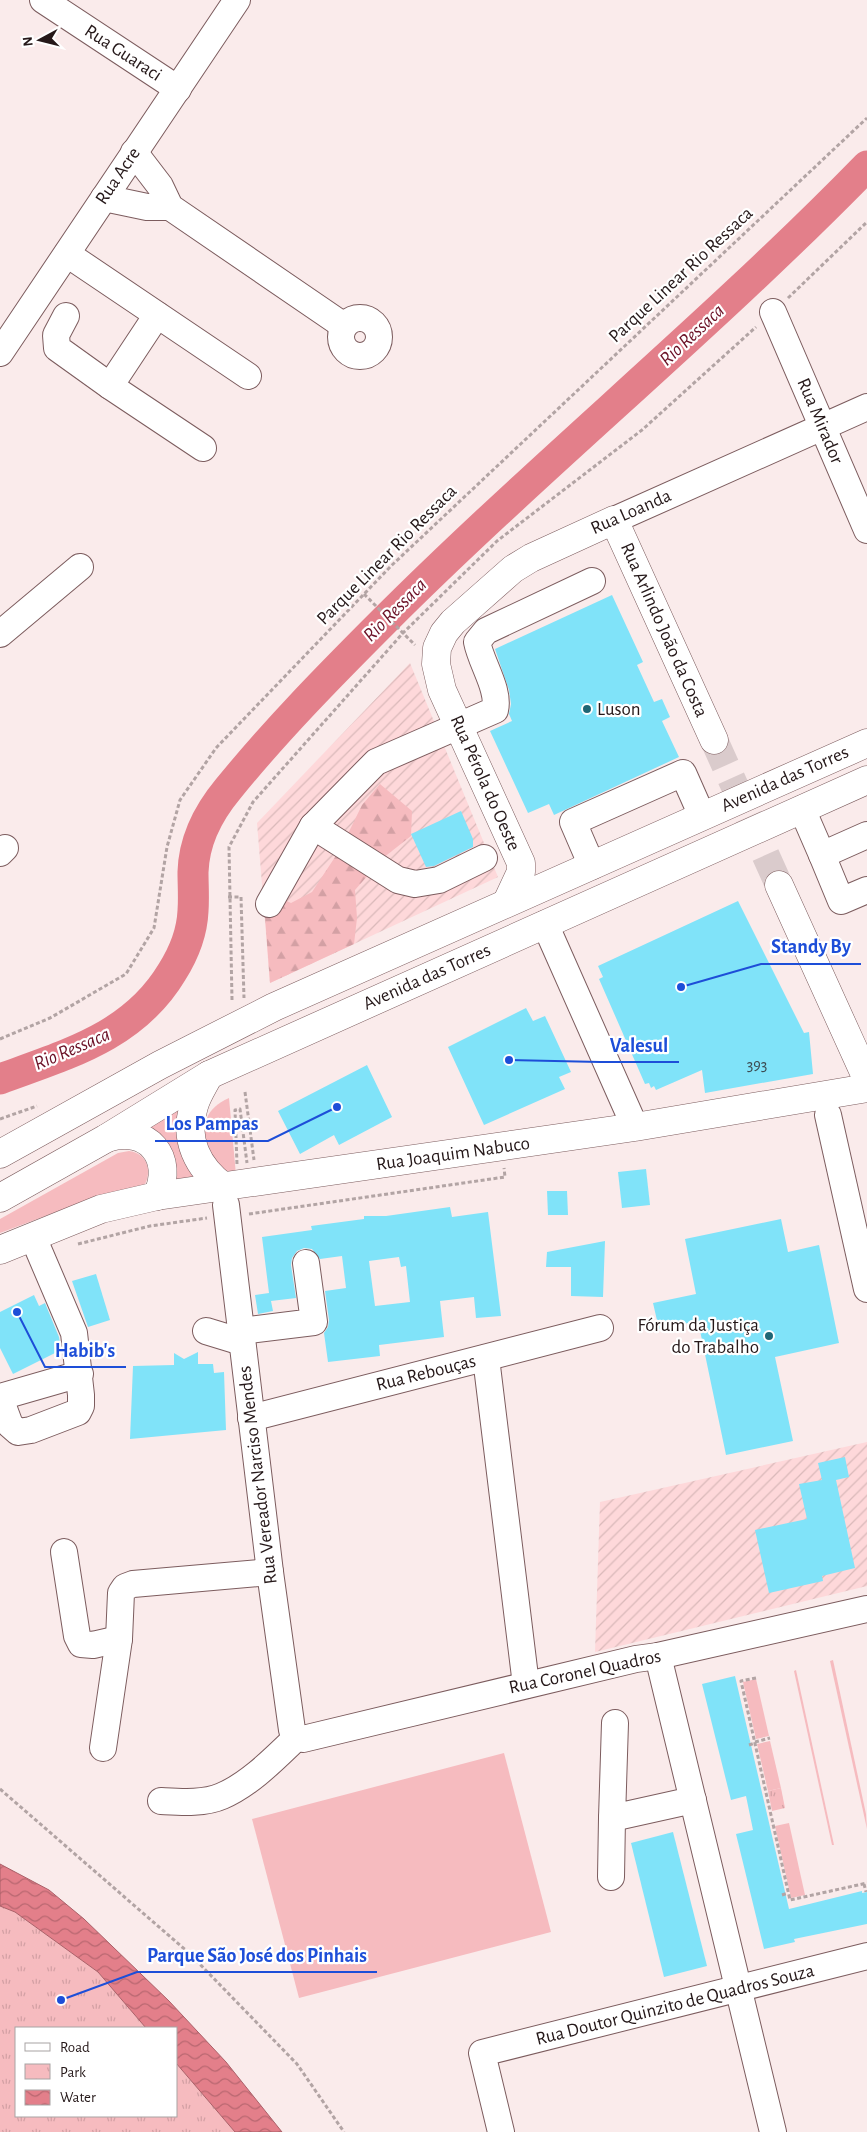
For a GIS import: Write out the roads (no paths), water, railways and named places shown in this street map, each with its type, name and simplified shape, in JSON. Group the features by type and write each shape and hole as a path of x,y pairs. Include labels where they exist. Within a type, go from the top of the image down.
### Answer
{"main road":[{"name":"Rua Loanda","path":"436,664 437,648 444,633 464,611 513,569 549,548 614,520"},
{"name":"Rua Arlindo João da Costa","path":"614,520 714,740"},
{"name":"Rua Pérola do Oeste","path":"436,664 442,690 521,863 520,872 507,902"},
{"name":"Avenida das Torres","path":"0,1154 218,1035 310,991 867,743"},
{"name":"Avenida das Torres","path":"0,1198 105,1139 209,1074 867,780"},
{"path":"779,885 867,1079"},
{"path":"209,1074 194,1105 190,1120 191,1136 194,1152 202,1166 229,1198"},
{"name":"Rua Joaquim Nabuco","path":"0,1250 101,1209 159,1206 229,1198 826,1105 867,1088"},
{"name":"Rua Joaquim Nabuco","path":"229,1198 635,1127 826,1105 867,1106"},
{"path":"105,1139 131,1134 144,1139 154,1147 161,1158 164,1171 159,1206"}],"street":[{"name":"Rua Guaraci","path":"44,0 178,89"},
{"name":"Rua Acre","path":"0,353 237,0"},
{"path":"134,152 160,186 170,207 344,326"},
{"path":"104,198 147,208 170,207"},
{"path":"67,254 248,376"},
{"name":"Rua Mirador","path":"773,312 867,530"},
{"path":"110,386 158,315"},
{"path":"66,316 56,335 57,348 203,448"},
{"name":"Rua Loanda","path":"614,520 867,408"},
{"path":"0,634 80,567"},
{"path":"269,904 313,826 376,762 495,710 497,700 479,653 478,642 486,631 592,581"},
{"path":"592,866 573,822 683,773 702,816"},
{"path":"802,809 841,901 867,890"},
{"path":"313,826 398,880 416,884 439,880 484,858"},
{"path":"822,855 867,835"},
{"path":"545,924 635,1127"},
{"path":"826,1105 864,1259 867,1289"},
{"name":"Rua Vereador Narciso Mendes","path":"229,1198 241,1336 270,1572 292,1730 300,1738"},
{"path":"38,1235 74,1333 80,1374 81,1406 78,1412 31,1430 18,1432 10,1425 0,1397 80,1374"},
{"path":"206,1331 241,1336 314,1322 306,1263"},
{"name":"Rua Rebouças","path":"251,1418 600,1328"},
{"path":"486,1358 526,1685"},
{"path":"64,1552 77,1636 81,1644 92,1645 119,1639"},
{"path":"103,1748 119,1639 121,1594 125,1588 133,1584 270,1572"},
{"name":"Rua Coronel Quadros","path":"300,1738 636,1659 658,1656 867,1609"},
{"path":"658,1656 773,2132"},
{"path":"611,1876 616,1724"},
{"path":"161,1801 192,1802 221,1796 260,1772 300,1738"},
{"path":"612,1818 693,1800"},
{"name":"Rua Doutor Quinzito de Quadros Souza","path":"501,2132 482,2053 867,1956"}],"water":[{"path":"0,1864 49,1890 84,1919 169,2001 226,2062 282,2132 235,2132 178,2065 178,2027 145,2027 98,1972 15,1912 0,1906"}],"waterway":[{"name":"Rio Ressaca","path":"0,1079 74,1051 118,1028 138,1013 156,994 172,972 184,950 192,919 194,860 199,838 208,817 246,767 284,724 383,622 503,507 748,282 867,166"}],"tunnel":[{"path":"714,740 779,885"}],"place":[{"name":"Luson","path":"587,709"},
{"name":"Standy By","path":"681,987"},
{"name":"Valesul","path":"509,1060"},
{"name":"Los Pampas","path":"337,1107"},
{"name":"Habib's","path":"17,1312"},
{"name":"Fórum da Justiça do Trabalho","path":"769,1336"},
{"name":"Parque São José dos Pinhais","path":"61,2000"}]}
